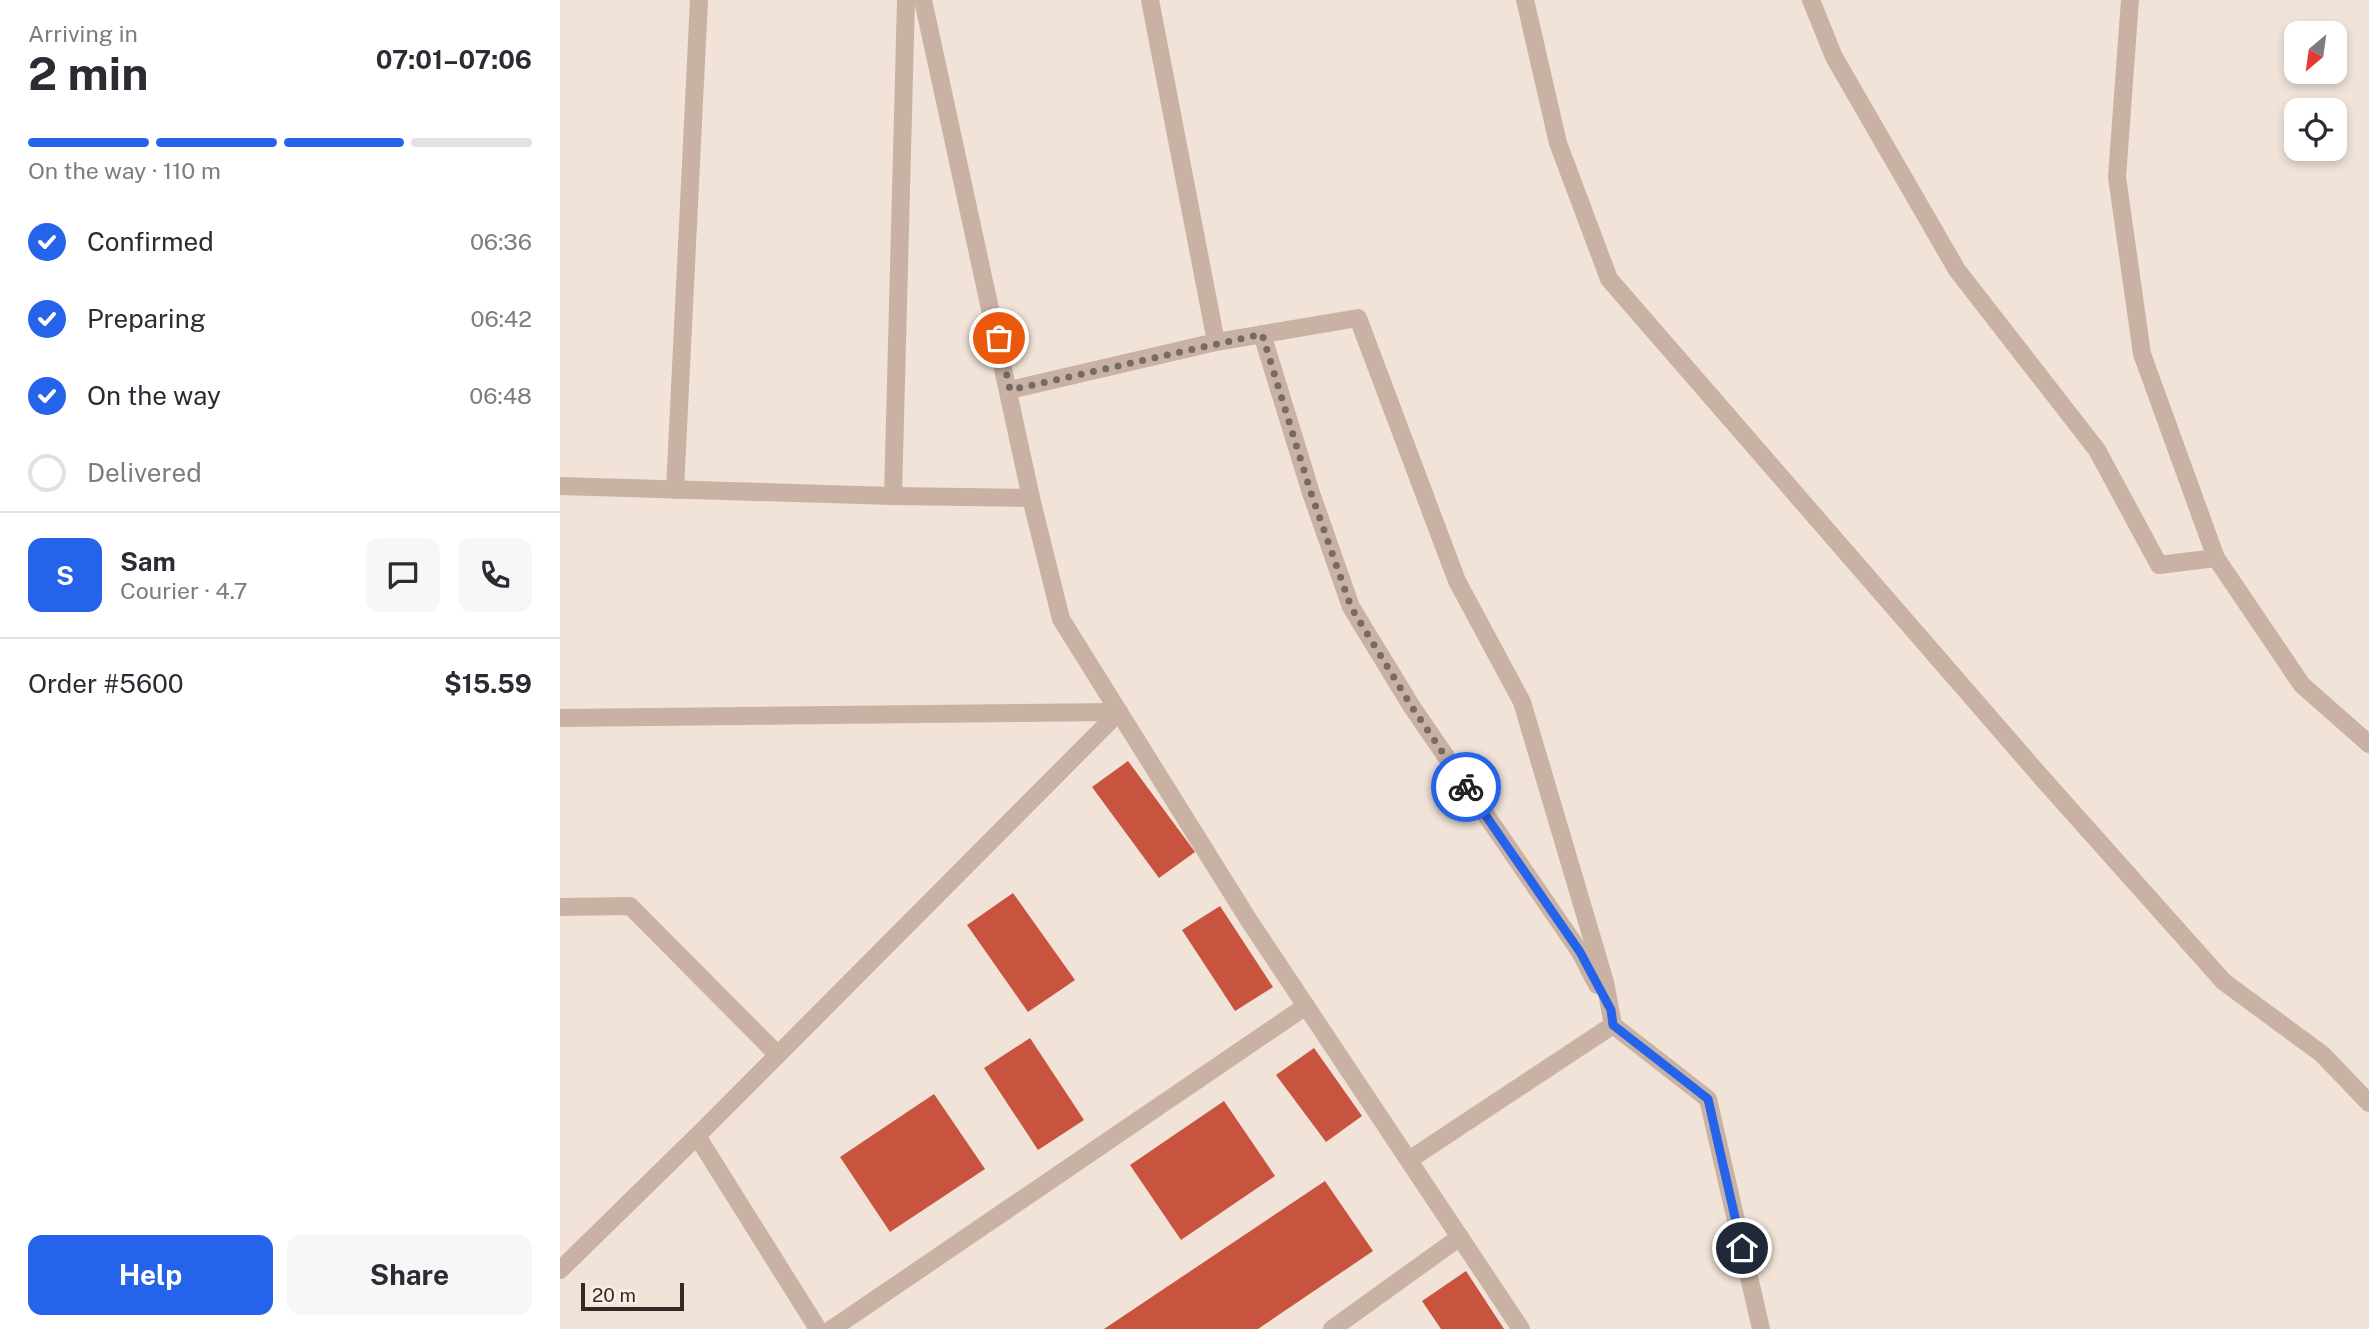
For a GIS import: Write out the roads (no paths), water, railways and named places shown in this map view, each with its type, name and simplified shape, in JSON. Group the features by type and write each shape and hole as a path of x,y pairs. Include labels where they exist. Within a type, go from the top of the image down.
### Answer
{"street":[{"path":"675,490 699,0"},
{"path":"893,496 906,0"},
{"path":"923,0 1010,390 1031,498 1061,620 1306,1006 1521,1329"},
{"path":"1150,0 1216,342"},
{"path":"1525,0 1558,144 1609,279 2033,768 2224,982 2322,1054 2369,1103"},
{"path":"1811,0 1834,57 1957,270 2097,450 2159,565 2216,558"},
{"path":"2130,0 2117,177 2142,354 2216,558 2302,685 2369,744"},
{"path":"1010,390 1216,342 1357,318 1457,581 1521,702 1612,1018"},
{"path":"1262,334 1311,493 1351,607 1412,707 1580,952 1612,1018 1708,1099 1761,1329"},
{"path":"560,486 1031,498"},
{"path":"560,718 1119,712"},
{"path":"560,1270 1119,712"},
{"path":"560,907 631,906 778,1055"},
{"path":"832,1329 1306,1006"},
{"path":"1409,1160 1612,1018"},
{"path":"697,1136 818,1329"},
{"path":"1332,1329 1460,1237"}]}
